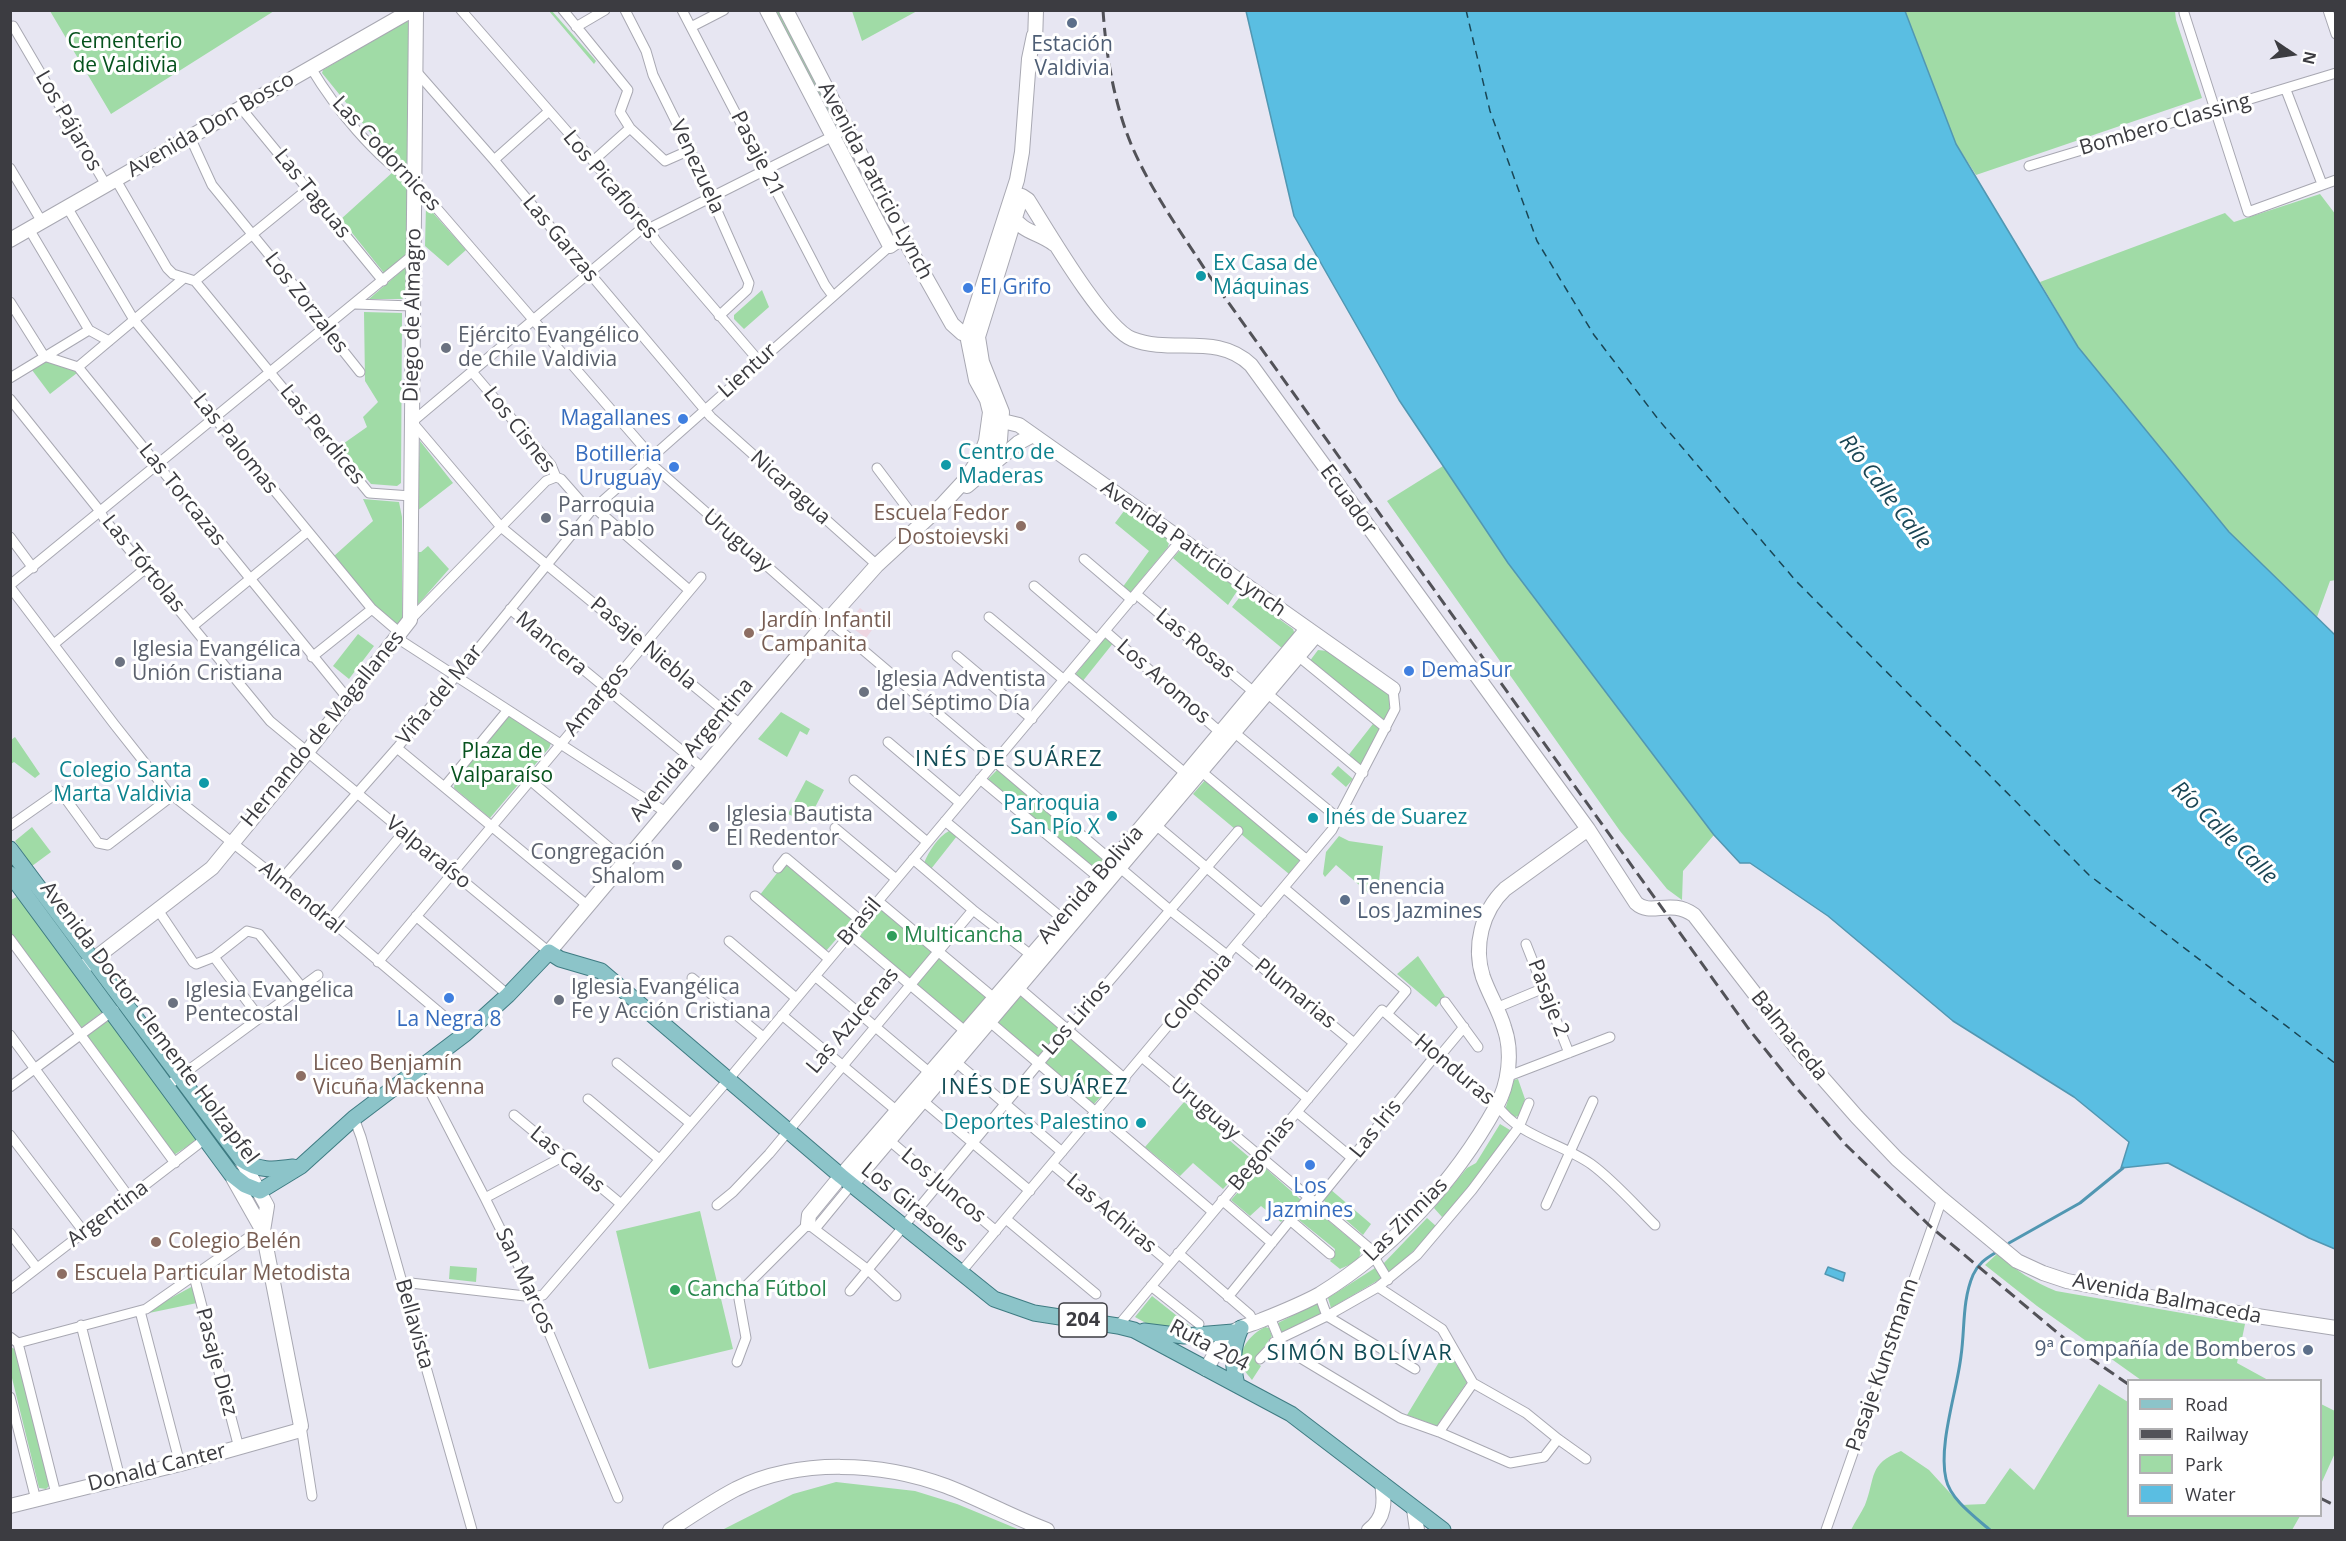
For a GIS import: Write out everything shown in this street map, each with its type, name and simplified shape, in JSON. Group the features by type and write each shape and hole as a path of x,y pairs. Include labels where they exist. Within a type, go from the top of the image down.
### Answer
{"main road":[{"name":"Avenida Doctor Clemente Holzapfel","path":"10,849 87,964 173,1082 241,1159"},
{"name":"Avenida Doctor Clemente Holzapfel","path":"10,873 17,890 87,964"},
{"name":"Avenida Argentina","path":"301,1166 354,1118 465,1034 508,995 549,952"},
{"path":"549,952 560,959 601,971 847,1180"},
{"name":"Avenida Doctor Clemente Holzapfel","path":"173,1082 206,1139 231,1174 244,1185 260,1191 301,1166"},
{"path":"241,1159 266,1170 301,1166"},
{"name":"Los Girasoles","path":"847,1180 961,1272"},
{"name":"Ruta 204","path":"961,1272 994,1299 1022,1310 1134,1330 1238,1385 1299,1419 1443,1530"},
{"path":"1134,1330 1184,1336 1243,1328 1233,1357 1238,1385"}],"street":[{"name":"Avenida Don Bosco","path":"10,240 414,10"},
{"name":"Diego de Almagro","path":"410,620 414,10"},
{"name":"Los Picaflores","path":"461,10 593,161 656,241 759,361"},
{"path":"563,10 628,90 620,112 630,128 664,161 690,150"},
{"path":"576,27 605,10"},
{"name":"Venezuela","path":"625,10 646,51 653,75 690,150 749,283 747,290 719,316"},
{"name":"Pasaje 21","path":"682,10 825,285 833,296"},
{"path":"691,27 724,10"},
{"name":"Avenida Patricio Lynch","path":"767,10 890,246"},
{"name":"Avenida Patricio Lynch","path":"786,10 942,308 954,327 973,336"},
{"path":"1018,195 1029,59 1036,10"},
{"path":"2328,10 2336,34"},
{"path":"2184,14 2248,212 2336,180"},
{"name":"Los Pájaros","path":"12,26 167,268 173,274 184,278"},
{"path":"1012,214 1032,137 1038,60 1034,35"},
{"name":"Las Codornices","path":"311,68 334,102 396,171 414,182 650,459"},
{"name":"Las Garzas","path":"415,70 494,160 704,410"},
{"name":"Bombero Classing","path":"2029,166 2336,73"},
{"path":"2286,90 2322,184"},
{"name":"Las Taguas","path":"241,108 383,281"},
{"path":"494,160 548,112"},
{"path":"593,161 630,128"},
{"path":"412,422 473,373 588,273 647,227 711,199 765,169 847,129"},
{"name":"Los Zorzales","path":"190,137 212,185 319,316 325,328 360,372"},
{"path":"10,168 42,222"},
{"name":"Los Zorzales","path":"195,281 308,189"},
{"name":"Ecuador","path":"1018,195 1107,318 1125,336 1151,344 1220,347 1240,356 1251,365 1588,829"},
{"name":"Las Palomas","path":"67,207 134,320 307,532 398,636 507,711 561,743 667,813"},
{"name":"Ecuador","path":"1012,214 1029,232 1050,241 1059,250"},
{"name":"Avenida Argentina","path":"973,336 1007,243 1012,214"},
{"name":"Avenida Argentina","path":"549,952 828,620 877,565 942,505 990,466 998,447 996,419 976,380 970,357 974,312 1012,214"},
{"path":"29,229 89,330 109,340"},
{"path":"1007,243 1017,234 1029,232"},
{"name":"Lientur","path":"593,510 759,361 903,237"},
{"path":"10,586 99,510 413,255"},
{"path":"10,302 44,356 78,367 184,278 195,281"},
{"name":"Las Perdices","path":"195,281 369,493 411,496"},
{"path":"354,304 412,306"},
{"path":"942,308 957,317 965,317 974,312"},
{"path":"10,378 89,330"},
{"name":"Las Torcazas","path":"78,367 349,700"},
{"name":"Los Cisnes","path":"473,373 551,465 556,477 689,590"},
{"name":"Las Tórtolas","path":"10,399 105,520 270,721 307,752"},
{"name":"Nicaragua","path":"704,410 877,565"},
{"name":"Avenida Patricio Lynch","path":"996,419 1019,425 1031,436 1393,689"},
{"name":"Avenida Argentina","path":"942,505 966,479 980,457 996,419"},
{"name":"Pasaje Niebla","path":"412,422 501,527 740,724"},
{"path":"990,466 1021,440 1031,436"},
{"name":"Uruguay","path":"650,459 828,620 1117,864"},
{"path":"877,468 920,525"},
{"name":"Hernando de Magallanes","path":"87,964 212,868 349,700 410,620 546,481 556,477"},
{"name":"Viña del Mar","path":"281,880 397,747 546,564 593,510"},
{"path":"193,626 307,532"},
{"path":"10,537 33,568"},
{"name":"Brasil","path":"534,1297 543,1295 728,1080 1181,540"},
{"name":"Las Rosas","path":"1084,560 1363,773"},
{"path":"54,644 146,568"},
{"name":"Amargos","path":"378,962 701,577"},
{"name":"Almendral","path":"10,586 114,724 172,796 281,880 465,1034"},
{"path":"1034,586 1097,640"},
{"path":"312,657 372,609"},
{"name":"Mancera","path":"510,609 704,769"},
{"path":"989,617 1186,774"},
{"name":"Los Aromos","path":"1105,631 1221,733"},
{"name":"Avenida Bolivia","path":"812,1227 809,1215 890,1141 1019,988 1186,774 1221,733 1298,656 1312,632"},
{"name":"Avenida Bolivia","path":"847,1180 897,1111 1098,877 1117,864 1157,826 1235,733 1261,694 1312,632"},
{"path":"1298,656 1386,728"},
{"path":"957,657 1032,718"},
{"name":"Colombia","path":"961,1272 1143,1058 1339,819 1395,709 1393,689"},
{"path":"445,786 507,711"},
{"path":"1235,733 1339,819"},
{"path":"888,742 960,803"},
{"path":"397,747 588,906"},
{"name":"Valparaíso","path":"307,752 549,952"},
{"path":"1202,772 1307,860"},
{"path":"980,779 1098,877"},
{"path":"530,780 626,862"},
{"path":"854,780 927,842"},
{"path":"10,826 60,792 98,843 108,845 172,796"},
{"path":"945,821 1063,919"},
{"path":"1157,826 1262,914"},
{"path":"835,828 896,879"},
{"name":"Las Zinnias","path":"1243,1328 1319,1294 1385,1248 1468,1152 1497,1106 1506,1077 1508,1044 1504,1027 1480,965 1483,922 1489,909 1505,889 1588,829"},
{"name":"Balmaceda","path":"1588,829 1639,906 1650,909 1675,906 1694,915 1780,1028 1830,1088 1897,1159 2004,1251"},
{"name":"Los Lirios","path":"850,1291 1005,1103 1238,831"},
{"path":"330,920 403,833"},
{"path":"778,868 786,858 861,921"},
{"path":"913,859 1031,955"},
{"path":"1117,864 1228,956"},
{"name":"Begonias","path":"1118,1326 1382,1010 1388,1014 1406,991 1284,888"},
{"path":"755,896 829,959"},
{"path":"878,901 994,998"},
{"path":"158,910 193,962 200,964 214,957 247,931 254,931 259,934 301,986"},
{"name":"Las Azucenas","path":"717,1205 750,1175 973,910"},
{"path":"416,916 508,995"},
{"path":"850,934 966,1032"},
{"path":"10,939 175,1162"},
{"path":"729,941 796,998"},
{"name":"Pasaje 2","path":"1526,944 1569,1053"},
{"name":"Plumarias","path":"1236,946 1354,1043"},
{"path":"214,957 259,1017"},
{"path":"173,1082 318,975"},
{"path":"814,976 930,1073"},
{"path":"692,978 763,1038"},
{"path":"1019,988 1125,1079"},
{"path":"1496,1008 1544,988"},
{"path":"1190,1001 1308,1099"},
{"path":"1445,1002 1478,1047"},
{"path":"10,1087 118,1007"},
{"name":"Honduras","path":"1388,1014 1519,1127 1592,1164 1655,1225"},
{"path":"782,1015 897,1111"},
{"path":"990,1022 1213,1212"},
{"name":"Las Iris","path":"1228,1296 1290,1220 1352,1158 1464,1027"},
{"path":"10,1035 129,1197"},
{"path":"1506,1077 1610,1037"},
{"name":"Uruguay","path":"1143,1058 1368,1247 1388,1280"},
{"path":"956,1062 1062,1152"},
{"path":"617,1063 690,1123"},
{"name":"San Marcos","path":"416,1071 427,1086 534,1297 618,1498"},
{"path":"588,1099 659,1159"},
{"path":"923,1101 1030,1191"},
{"path":"1546,1205 1593,1101"},
{"path":"1260,1359 1276,1340 1327,1316 1378,1287 1418,1255 1472,1190 1519,1127 1529,1103"},
{"path":"1296,1112 1352,1158"},
{"name":"Las Calas","path":"514,1115 621,1204"},
{"name":"Bellavista","path":"354,1118 472,1530"},
{"path":"10,1135 84,1232"},
{"name":"Argentina","path":"10,1289 206,1139"},
{"name":"Los Juncos","path":"890,1141 996,1231"},
{"path":"485,1198 564,1156"},
{"name":"Avenida Doctor Clemente Holzapfel","path":"241,1159 267,1206 263,1231 301,1426 312,1496"},
{"name":"Las Achiras","path":"1052,1164 1170,1263"},
{"path":"56,1494 14,1340 146,1309 252,1235 263,1231 231,1174"},
{"name":"Pasaje Kunstmann","path":"1826,1530 1942,1199"},
{"path":"1222,1200 1272,1243"},
{"path":"1006,1219 1096,1294"},
{"path":"1290,1220 1330,1254"},
{"path":"737,1362 746,1338 739,1299 744,1288 812,1227 867,1269 896,1296"},
{"path":"10,1233 38,1268"},
{"name":"Avenida Balmaceda","path":"2004,1251 2018,1261 2043,1273 2067,1281 2224,1311 2336,1328"},
{"name":"Las Achiras","path":"1179,1253 1250,1315 1243,1328"},
{"name":"Pasaje Diez","path":"194,1276 239,1448"},
{"path":"402,1282 534,1297"},
{"path":"1151,1286 1199,1324"},
{"path":"1378,1287 1442,1329 1473,1383 1526,1413 1586,1459"},
{"path":"1319,1294 1327,1316 1415,1369"},
{"path":"140,1311 180,1464"},
{"path":"1270,1317 1276,1340 1400,1418 1439,1432 1510,1463 1544,1457 1558,1439"},
{"path":"81,1325 120,1478"},
{"path":"1206,1369 1222,1343 1243,1328"},
{"path":"1439,1432 1473,1383"},
{"path":"10,1398 36,1500"},
{"name":"Donald Canter","path":"10,1506 239,1448 297,1431 301,1426"},
{"path":"670,1530 738,1488 775,1476 834,1467 873,1468 930,1480 1047,1530"},
{"path":"1369,1530 1380,1518 1383,1509 1382,1483"},
{"path":"1414,1509 1417,1530"}],"shaded area":[{"path":"860,608 878,622 866,638 847,624"}],"green space":[{"path":"852,10 917,11 862,41"},
{"name":"Cementerio de Valdivia","path":"50,11 274,11 111,114"},
{"path":"549,11 552,11 596,61 594,64"},
{"path":"772,11 780,11 839,123 835,128"},
{"path":"1905,11 2175,11 2202,98 1976,175 1956,144"},
{"path":"404,22 410,22 409,165 403,166 382,147 322,73 323,70"},
{"path":"843,137 893,229 889,233 841,138"},
{"path":"394,171 411,186 408,255 384,273 341,219"},
{"path":"2320,194 2336,215 2336,580 2330,581 2317,617 2229,532 2078,347 2040,282 2225,213 2234,222"},
{"path":"426,205 466,250 448,266 425,246"},
{"path":"405,268 408,269 406,296 402,299 369,299"},
{"path":"762,290 769,307 744,329 734,319 734,315"},
{"path":"364,312 402,313 401,483 397,486 371,484 340,446 367,427 363,417 378,402 365,381"},
{"path":"47,361 75,369 77,373 50,394 32,370"},
{"path":"420,441 453,483 417,511"},
{"path":"1443,466 1508,563 1714,835 1683,871 1682,900 1667,889 1620,831 1387,501"},
{"path":"363,499 399,502 402,517 402,620 396,625 375,605 334,556 373,521"},
{"path":"1127,507 1170,537 1168,547 1129,594 1122,588 1149,551 1115,523"},
{"path":"428,546 449,569 414,609 413,552 421,552"},
{"path":"1182,548 1239,588 1228,605 1173,558"},
{"path":"1243,593 1293,629 1295,635 1283,649 1232,607"},
{"path":"358,634 374,646 349,679 333,666"},
{"path":"1107,635 1114,642 1082,682 1075,675"},
{"path":"1318,650 1327,651 1389,694 1390,713 1361,768 1347,757 1376,720 1309,662"},
{"path":"781,712 810,729 807,735 800,731 787,757 758,739"},
{"name":"Plaza de Valparaíso","path":"510,715 552,741 549,748 490,818 454,788 455,780"},
{"path":"15,737 40,774 35,778 14,762 11,764 11,740"},
{"path":"1338,766 1353,779 1346,787 1331,774"},
{"path":"997,770 1104,858 1096,870 987,780"},
{"path":"1206,779 1300,860 1289,874 1193,794"},
{"path":"806,780 824,790 807,823 788,814"},
{"path":"32,827 51,852 32,866 15,841"},
{"path":"949,831 954,831 957,836 931,869 924,863 926,858 931,849"},
{"path":"1339,836 1349,841 1383,846 1378,890 1372,896 1336,865 1325,877 1323,874 1326,852"},
{"path":"785,863 853,920 826,951 759,896"},
{"path":"20,895 102,1005 101,1013 81,1028 11,934 11,900"},
{"path":"882,908 990,1000 966,1028 859,937"},
{"path":"1418,956 1445,996 1436,1007 1397,974"},
{"path":"1019,993 1117,1078 1094,1104 994,1022"},
{"path":"109,1016 195,1135 195,1141 174,1155 84,1035"},
{"path":"1518,1079 1525,1099 1519,1116 1515,1117 1505,1110 1514,1080"},
{"path":"178,1087 235,1162 234,1165 176,1088"},
{"path":"1184,1102 1249,1157 1248,1163 1223,1189 1193,1163 1180,1176 1145,1147"},
{"path":"1500,1124 1510,1130 1510,1135 1447,1214 1442,1217 1434,1208 1467,1168 1476,1163"},
{"path":"1263,1166 1300,1199 1300,1202 1281,1222 1261,1206 1250,1216 1231,1200"},
{"path":"1330,1189 1371,1224 1363,1235 1322,1199"},
{"path":"1313,1208 1361,1248 1360,1256 1355,1262 1340,1269 1330,1261 1335,1249 1299,1220 1309,1209"},
{"name":"Cancha Fútbol","path":"700,1211 733,1349 649,1369 616,1231"},
{"path":"1427,1218 1436,1226 1420,1245 1389,1273 1383,1264"},
{"path":"1997,1254 2025,1275 2056,1291 2245,1324 2237,1363 2266,1379 2140,1379 2037,1306 1985,1265"},
{"path":"450,1266 477,1268 476,1282 449,1279"},
{"path":"1375,1268 1382,1278 1331,1308 1328,1298"},
{"path":"193,1286 197,1303 149,1313 149,1310"},
{"path":"1152,1296 1191,1327 1192,1332 1153,1327 1135,1317"},
{"path":"1317,1303 1321,1314 1282,1333 1278,1323"},
{"path":"1265,1327 1269,1328 1272,1336 1256,1358 1257,1363 1261,1366 1252,1380 1241,1361 1243,1349 1250,1338"},
{"path":"10,1347 15,1349 50,1485 46,1489 39,1488 11,1374"},
{"path":"1447,1349 1467,1382 1437,1426 1407,1415"},
{"path":"2099,1384 2127,1401 2127,1517 2299,1517 2292,1530 1851,1530 1865,1505 1878,1466 1890,1456 1901,1451 1929,1470 1961,1505 1985,1504 2010,1468 2034,1490"},
{"path":"2322,1404 2335,1411 2335,1453 2322,1482"},
{"path":"836,1482 915,1491 957,1504 1020,1530 722,1530 793,1494"}],"water":[{"name":"Río Calle Calle","path":"1246,11 1905,11 1956,144 2078,347 2229,532 2335,635 2335,1249 2309,1238 2168,1163 2121,1168 2129,1142 2074,1097 1953,1021 1828,916 1750,863 1740,863 1714,835 1508,563 1399,400 1294,216"},
{"path":"1828,1267 1845,1273 1843,1281 1825,1274"}],"waterway":[{"path":"2009,1243 2080,1203 2123,1168"},
{"path":"1990,1530 1952,1494 1946,1479 1944,1450 1959,1370 1969,1285 1980,1265 1995,1253"}],"ferry route":[{"path":"1466,10 1490,111 1537,241 1594,335 1658,419 1796,581 2089,875 2336,1064"}],"railway":[{"path":"1103,10 1115,95 1125,128 1139,161 1167,211 1208,274 1748,1028 1846,1145 1931,1227 2077,1349 2127,1383"},
{"path":"2322,1499 2336,1506"}],"place":[{"name":"Estación Valdivia","path":"1072,23"},
{"name":"Ex Casa de Máquinas","path":"1201,276"},
{"name":"El Grifo","path":"968,288"},
{"name":"Ejército Evangélico de Chile Valdivia","path":"446,348"},
{"name":"Magallanes","path":"683,419"},
{"name":"Centro de Maderas","path":"946,465"},
{"name":"Botilleria Uruguay","path":"674,467"},
{"name":"Parroquia San Pablo","path":"546,518"},
{"name":"Escuela Fedor Dostoievski","path":"1021,526"},
{"name":"Jardín Infantil Campanita","path":"749,633"},
{"name":"Iglesia Evangélica Unión Cristiana","path":"120,662"},
{"name":"DemaSur","path":"1409,671"},
{"name":"Iglesia Adventista del Séptimo Día","path":"864,692"},
{"name":"Colegio Santa Marta Valdivia","path":"204,783"},
{"name":"Parroquia San Pío X","path":"1112,816"},
{"name":"Inés de Suarez","path":"1313,818"},
{"name":"Iglesia Bautista El Redentor","path":"714,827"},
{"name":"Congregación Shalom","path":"677,865"},
{"name":"Tenencia Los Jazmines","path":"1345,900"},
{"name":"Multicancha","path":"892,936"},
{"name":"La Negra 8","path":"449,998"},
{"name":"Iglesia Evangélica Fe y Acción Cristiana","path":"559,1000"},
{"name":"Iglesia Evangelica Pentecostal","path":"173,1003"},
{"name":"Liceo Benjamín Vicuña Mackenna","path":"301,1076"},
{"name":"Deportes Palestino","path":"1141,1123"},
{"name":"Los Jazmines","path":"1310,1165"},
{"name":"Colegio Belén","path":"156,1242"},
{"name":"Escuela Particular Metodista","path":"62,1274"},
{"name":"Cancha Fútbol","path":"675,1290"},
{"name":"9ª Compañía de Bomberos","path":"2308,1350"}],"district":[{"name":"INÉS DE SUÁREZ","path":"1009,760"},
{"name":"INÉS DE SUÁREZ","path":"1035,1088"},
{"name":"SIMÓN BOLÍVAR","path":"1360,1354"}]}
